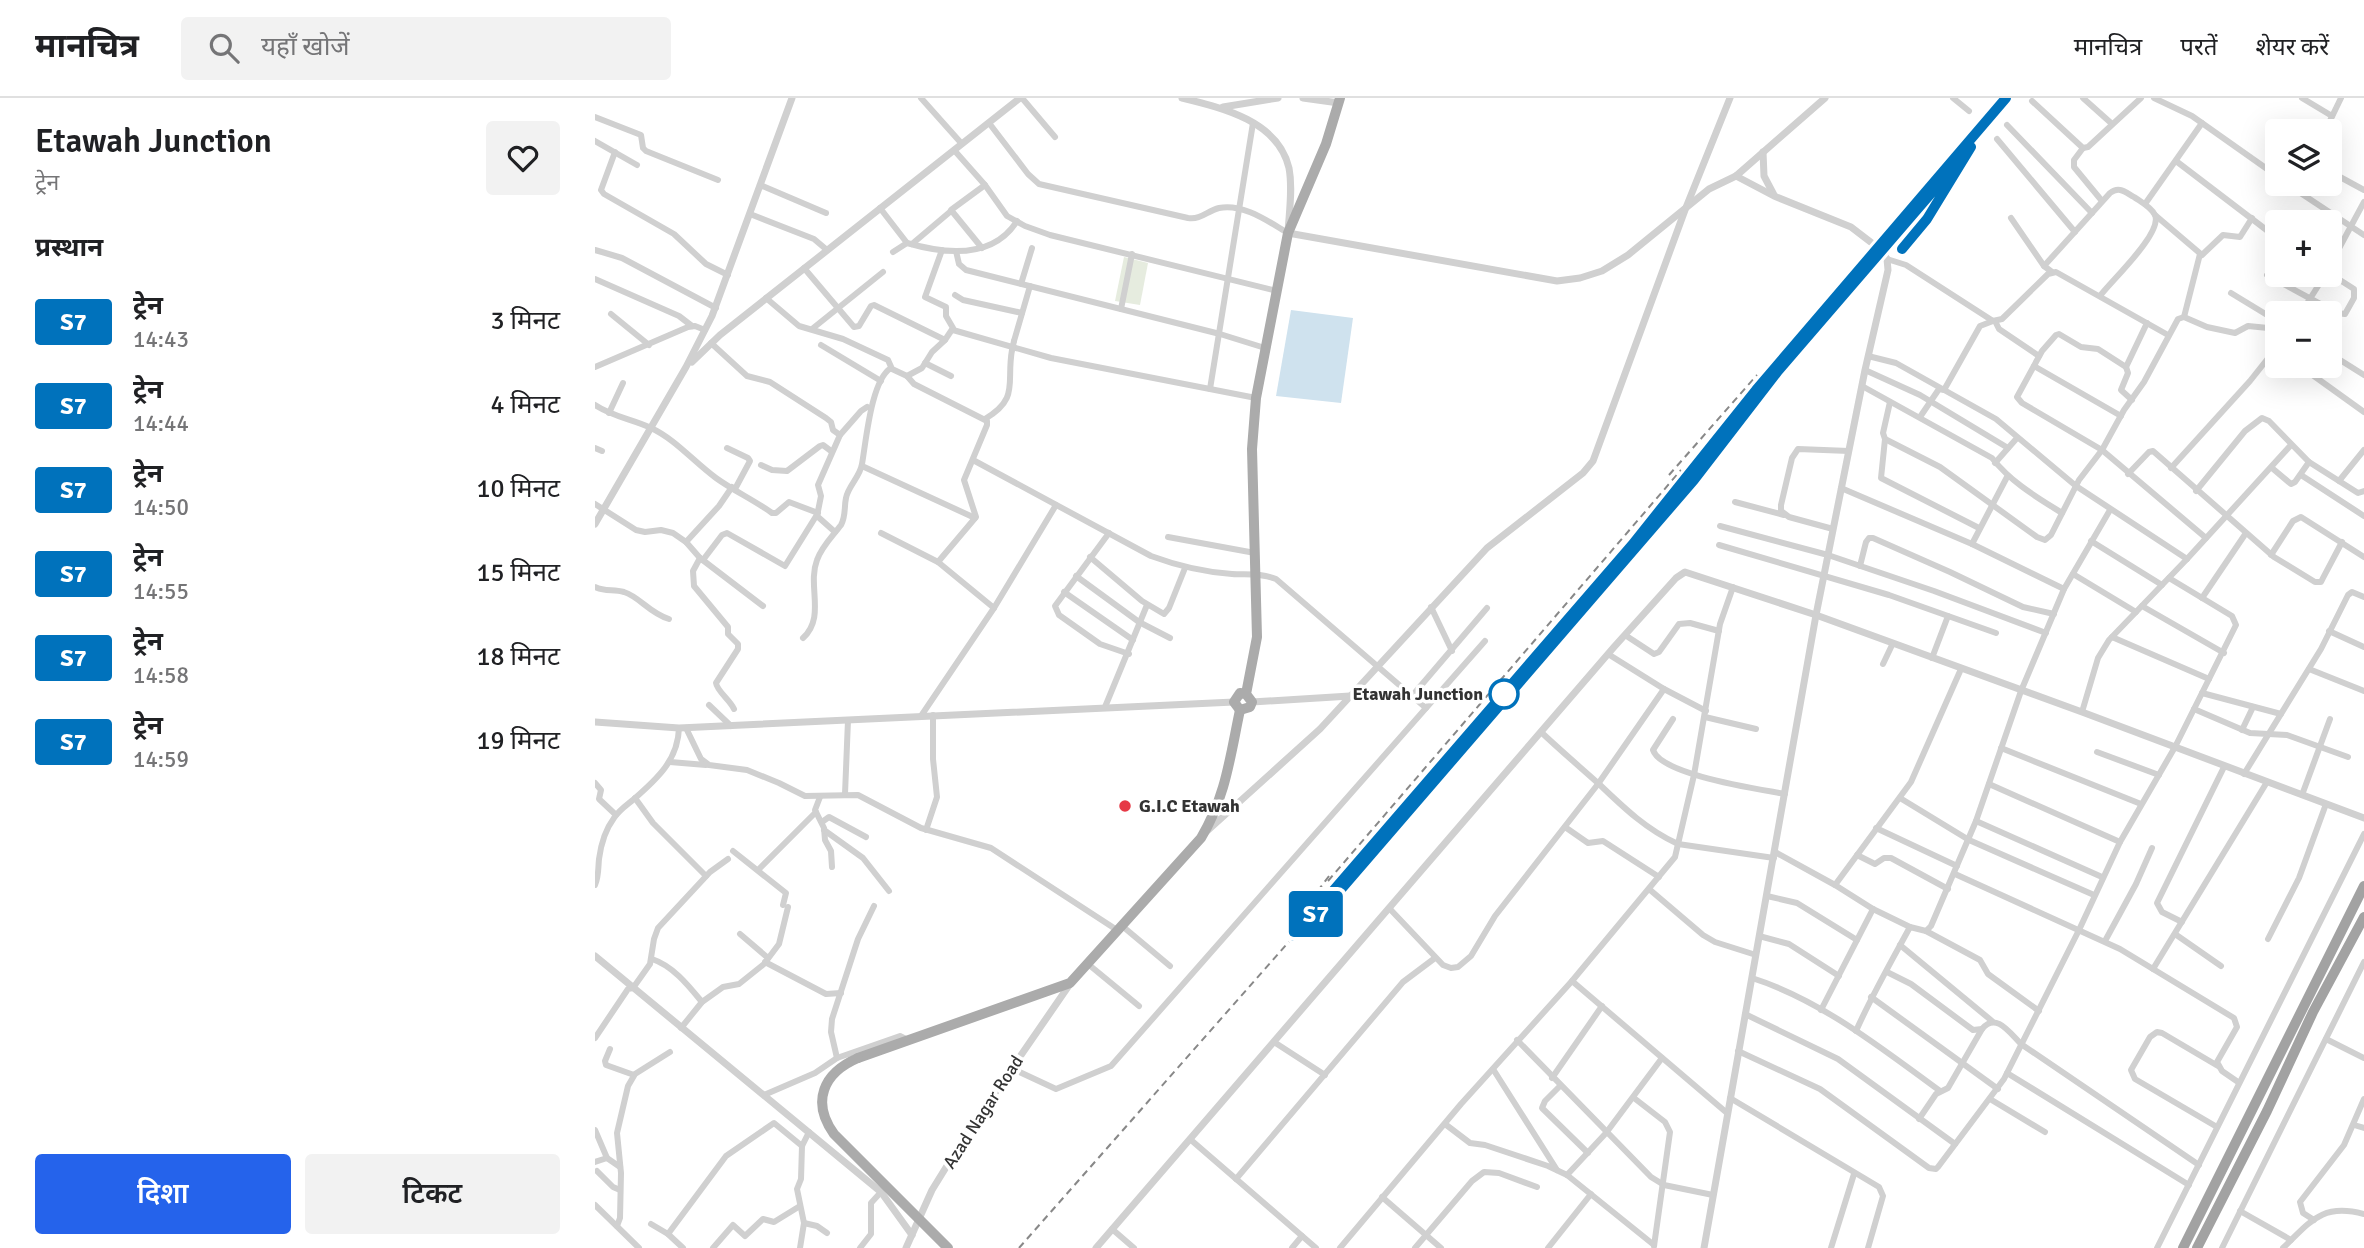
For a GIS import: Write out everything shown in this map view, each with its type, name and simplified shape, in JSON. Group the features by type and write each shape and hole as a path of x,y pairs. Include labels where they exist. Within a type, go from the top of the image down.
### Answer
{"highway":[{"path":"2183,1248 2364,886"},
{"path":"2197,1248 2267,1111 2313,1012 2364,916"}],"main road":[{"path":"948,1248 834,1134 822,1109 829,1077 840,1066 906,1039 1070,983 1201,838 1215,814 1223,792 1240,693 1249,698 1257,637 1252,449 1256,398 1288,233 1327,144 1339,101"}],"street":[{"path":"595,524 686,367 716,308 792,98"},
{"path":"921,98 962,144"},
{"path":"686,367 766,298 1021,98 1055,137"},
{"path":"1182,98 1222,107 1254,123 1277,141 1285,156 1290,184 1288,233"},
{"path":"1222,107 1278,98"},
{"path":"1303,98 1339,101"},
{"path":"1201,838 1320,730 1431,607 1500,536 1583,473 1593,461 1685,210 1730,98"},
{"path":"989,123 1028,174 1039,184 1188,218 1205,216 1220,208 1241,210 1256,215 1288,233 1557,281 1602,271 1628,255 1709,189 1736,176 1825,98"},
{"path":"1953,98 1969,111"},
{"path":"2083,98 2111,123"},
{"path":"2154,98 2202,123 2265,168"},
{"path":"2302,98 2332,116"},
{"path":"2331,119 2341,98"},
{"path":"2102,201 2074,167 2074,160 2083,148 2088,147 2137,99"},
{"path":"2032,101 2083,148"},
{"path":"595,117 641,135 646,151 718,180"},
{"path":"1210,389 1254,123"},
{"path":"2145,204 2202,123"},
{"path":"2007,125 2092,213"},
{"path":"1997,139 2075,232"},
{"path":"595,141 637,165"},
{"path":"2013,158 2027,146"},
{"path":"954,150 985,185 1007,216 1017,222 1050,235 1277,291"},
{"path":"615,152 601,190 604,194 674,234 706,264 728,275"},
{"path":"1763,152 1764,176 1774,196"},
{"path":"2176,161 2265,229"},
{"path":"1704,1248 1816,615 1888,270 1887,259 1881,250 1851,227 1774,196 1736,176"},
{"path":"2342,178 2364,190"},
{"path":"760,185 826,213"},
{"path":"893,252 909,244 985,185"},
{"path":"2044,266 2116,189 2145,204 2200,254 2205,254 2223,235 2240,237 2252,218"},
{"path":"2310,196 2364,235"},
{"path":"2342,245 2364,202"},
{"path":"880,208 909,244 942,250 982,248 1009,233 1017,222"},
{"path":"951,211 982,248"},
{"path":"750,214 814,239 827,250"},
{"path":"2100,296 2144,247 2154,227 2155,215"},
{"path":"2011,218 2044,266 2052,272 2168,335"},
{"path":"1021,284 1032,248"},
{"path":"595,250 622,258 716,308"},
{"path":"907,376 920,369 953,330 946,315 946,307 925,297 942,250"},
{"path":"956,251 957,260 963,269 1220,334 1265,348"},
{"path":"1121,309 1132,254"},
{"path":"2184,317 2200,254"},
{"path":"1887,259 1906,265 1994,321 1999,329 2039,356"},
{"path":"804,268 854,327 859,326 874,305 946,340"},
{"path":"812,329 883,272"},
{"path":"1944,390 1980,326 2004,317 2052,272"},
{"path":"595,279 705,330"},
{"path":"2290,287 2341,315 2347,311 2354,298 2354,289 2342,282"},
{"path":"985,419 999,409 1009,396 1012,350 1030,286"},
{"path":"2309,301 2318,287"},
{"path":"2231,293 2265,313"},
{"path":"955,295 968,302 1022,313"},
{"path":"766,298 796,323 888,360 891,367 907,376 916,386 985,419 988,425 964,480 975,518"},
{"path":"611,314 649,345"},
{"path":"1885,439 1940,467 2045,540 2051,535 2076,486 2102,450 2120,416 2158,358 2178,319 2184,317 2207,327 2235,333 2248,326 2265,328"},
{"path":"2126,367 2147,323"},
{"path":"595,367 692,326"},
{"path":"953,330 1051,358 1256,398"},
{"path":"2132,400 2121,390 2129,373 2126,367 2098,349 2081,347 2060,334 2056,335 2039,356 2017,393 2018,400 2102,450 2206,538"},
{"path":"711,343 747,376 775,384 829,421 833,430 840,435"},
{"path":"821,345 881,381"},
{"path":"1868,356 1896,363 1996,419 2076,486 2187,559"},
{"path":"2342,361 2364,375"},
{"path":"925,363 951,376"},
{"path":"2171,468 2265,363"},
{"path":"2033,366 2120,416"},
{"path":"803,638 811,628 815,613 816,563 827,540 844,519 847,495 862,466 871,408 881,381 891,367"},
{"path":"1865,370 1931,402 2008,448"},
{"path":"2317,378 2364,412"},
{"path":"609,413 623,383"},
{"path":"1862,386 1992,458 2007,477 2062,513"},
{"path":"1920,418 1939,389 1944,390"},
{"path":"1890,402 1883,433 1885,439 1881,478 1979,528"},
{"path":"595,405 651,428 675,444 714,477 772,513 776,513 789,502 817,513 835,532"},
{"path":"734,709 716,685 738,644 728,634 728,627 694,586 693,571 722,535 727,533 785,566 817,513 821,496 818,485 826,471 831,451 840,435 867,407"},
{"path":"2196,491 2258,419 2269,421 2309,462 2358,493 2364,491"},
{"path":"1995,463 2017,438"},
{"path":"2082,712 2098,658 2112,637 2272,468 2291,444"},
{"path":"761,465 772,470 787,471 820,446 823,445 831,451"},
{"path":"686,542 719,506 750,461 727,447"},
{"path":"1784,515 1781,505 1794,452 1803,448 1849,451"},
{"path":"2339,481 2364,450"},
{"path":"2128,474 2150,451 2271,555 2318,583 2323,579 2342,542"},
{"path":"973,460 1151,556 1185,568 1266,575 1276,579 1426,708"},
{"path":"2272,468 2291,484 2309,462"},
{"path":"862,466 975,518"},
{"path":"2301,475 2364,516"},
{"path":"1972,544 2007,477"},
{"path":"1841,488 1972,544 2064,589"},
{"path":"1735,502 1833,530"},
{"path":"595,504 636,530 667,530 686,542 702,559 763,606"},
{"path":"921,716 993,608 1056,505"},
{"path":"1926,931 1931,926 1969,840 2021,691 2064,589 2110,510"},
{"path":"2271,555 2293,521 2301,517 2364,557"},
{"path":"938,562 975,518"},
{"path":"1720,526 1828,555 2046,633"},
{"path":"881,533 938,562 993,608"},
{"path":"1109,533 1055,606 1059,615 1105,647 1129,654"},
{"path":"2202,598 2246,533"},
{"path":"1168,537 1255,553"},
{"path":"1860,566 1867,539 1873,538 2023,607 2054,614"},
{"path":"2091,541 2162,584"},
{"path":"1719,545 1889,595 1996,634"},
{"path":"1090,557 1147,606 1164,614 1185,568"},
{"path":"1096,1248 1680,574 1691,572 1816,615 2364,818"},
{"path":"2073,575 2224,653"},
{"path":"1076,576 1139,622 1170,638"},
{"path":"1738,1052 1820,1089 1932,1170 1938,1167 2007,1073 2120,842 2175,747 2224,653 2236,621 2169,578"},
{"path":"595,587 608,592 626,593 653,613 669,619"},
{"path":"1340,1248 1517,1040 1572,981 1675,857 1694,775 1719,631 1733,587"},
{"path":"1064,592 1133,640"},
{"path":"2244,774 2322,649 2350,592 2364,597"},
{"path":"1105,707 1147,606"},
{"path":"1431,607 1452,651"},
{"path":"1249,698 1412,696 1487,608"},
{"path":"1932,658 1948,616"},
{"path":"1625,635 1654,654 1659,652 1679,624 1719,631"},
{"path":"2329,631 2364,647"},
{"path":"2112,637 2209,680"},
{"path":"1011,1068 1056,1089 1111,1066 1485,641"},
{"path":"1883,664 1893,643"},
{"path":"1608,654 1705,714 1756,729"},
{"path":"1835,885 1917,772 1961,669"},
{"path":"2309,669 2364,691"},
{"path":"1389,908 1443,965 1451,968 1465,963 1495,916 1598,784 1664,689"},
{"path":"2202,693 2281,715"},
{"path":"709,705 731,726"},
{"path":"595,722 682,728 1105,707 1237,706"},
{"path":"2242,730 2253,707"},
{"path":"2194,709 2255,735 2287,736 2348,757"},
{"path":"926,830 937,797 933,759 933,715"},
{"path":"1673,719 1655,746 1655,755 1694,775 1785,794"},
{"path":"2302,795 2330,719"},
{"path":"845,794 848,720"},
{"path":"595,885 598,877 598,851 616,815 654,781 670,762 682,728"},
{"path":"682,728 701,758 709,765"},
{"path":"1541,732 1647,827 1678,844 1774,855 1835,885 1873,909 1910,927 1926,931 1980,960 1990,977 2039,1011"},
{"path":"2001,748 2141,804"},
{"path":"2097,752 2159,775"},
{"path":"670,762 747,770 805,796 858,795 926,830 991,848 1119,928 1170,967"},
{"path":"2182,922 2162,912 2157,903 2224,767"},
{"path":"2153,969 2267,782"},
{"path":"595,783 601,790 599,799 616,815"},
{"path":"1989,784 2120,842"},
{"path":"759,870 815,812 820,797"},
{"path":"635,798 653,823 706,876"},
{"path":"1900,798 1969,840 2094,895"},
{"path":"2268,939 2299,878 2326,804"},
{"path":"815,812 822,822 825,840 831,851 832,867"},
{"path":"822,822 829,817 866,836"},
{"path":"1976,821 2102,877"},
{"path":"1565,827 1588,844 1603,841 1659,877"},
{"path":"1877,828 1957,866"},
{"path":"824,830 863,858 889,891"},
{"path":"2157,1248 2364,834"},
{"path":"2105,941 2153,848"},
{"path":"681,1028 702,1002 723,987 742,982 767,960 780,942 786,893 733,851"},
{"path":"1857,855 1875,864 1884,858 1891,858 1948,889"},
{"path":"595,1038 600,1027 628,989 633,988 652,959 656,932 706,876 728,859"},
{"path":"1955,874 2134,956 2200,996 2237,1023 2218,1058 2218,1066"},
{"path":"1649,889 1703,935 1715,942 1756,955"},
{"path":"1767,896 1797,903 1857,940"},
{"path":"837,1058 830,1026 858,939 874,906"},
{"path":"1821,1010 1873,909"},
{"path":"1856,1031 1871,997 1910,927"},
{"path":"740,934 767,960 826,994 841,993"},
{"path":"2175,934 2221,966"},
{"path":"1759,936 1789,943 1839,975"},
{"path":"1900,945 2021,1044 2199,1165"},
{"path":"595,956 881,1192 912,1235"},
{"path":"1236,1179 1403,982 1435,958"},
{"path":"652,959 685,981 702,1002"},
{"path":"2222,1248 2364,962"},
{"path":"1088,964 1139,1006"},
{"path":"1887,972 1911,984 1973,1030 1982,1029"},
{"path":"1752,978 1782,988 1856,1031 1940,1091"},
{"path":"1572,981 1727,1113"},
{"name":"Azad Nagar Road","path":"907,1248 932,1190 1070,983"},
{"path":"1871,997 1998,1088"},
{"path":"1552,1078 1601,1006"},
{"path":"1745,1014 1838,1059 1955,1144"},
{"path":"595,1021 600,1027"},
{"path":"1919,1119 1940,1091 1948,1088 1982,1029 1992,1021"},
{"path":"2217,1127 2135,1079 2131,1070 2150,1037 2157,1032 2218,1066 2238,1082"},
{"path":"764,1095 815,1073 837,1058 900,1036 906,1039"},
{"path":"2326,1039 2364,1058"},
{"path":"1517,1040 1643,1169 1664,1185 1713,1195"},
{"path":"1274,1042 1325,1075"},
{"path":"610,1049 606,1065 634,1075"},
{"path":"617,1226 620,1218 621,1167 617,1133 628,1086 634,1075 670,1052"},
{"path":"1567,1175 1606,1133 1662,1058"},
{"path":"1493,1069 1557,1170"},
{"path":"2007,1073 2189,1185"},
{"path":"1560,1086 1545,1101 1542,1108 1588,1153"},
{"path":"1730,1097 1879,1187 1882,1193 1868,1248"},
{"path":"1634,1098 1665,1122 1670,1132 1654,1246"},
{"path":"1990,1099 2045,1132"},
{"path":"2313,1220 2303,1213 2300,1202 2344,1145 2364,1099"},
{"path":"668,1234 726,1156 774,1123 802,1146"},
{"path":"1445,1124 1470,1143 1485,1145 1567,1175 1654,1246"},
{"path":"2354,1125 2364,1128"},
{"path":"595,1130 607,1158 621,1167"},
{"path":"800,1248 804,1223 797,1189 801,1179 802,1146 809,1132"},
{"path":"1191,1140 1316,1248"},
{"path":"595,1162 607,1158"},
{"path":"597,1171 613,1187 620,1190"},
{"path":"1415,1248 1472,1181 1484,1172 1537,1186"},
{"path":"1831,1248 1854,1174"},
{"path":"860,1248 871,1234 871,1203 881,1192"},
{"path":"1548,1248 1591,1194"},
{"path":"1383,1197 1441,1248"},
{"path":"595,1205 639,1248"},
{"path":"712,1248 733,1225 745,1236 763,1219 774,1222 800,1206"},
{"path":"2283,1248 2313,1220 2337,1209 2364,1214"},
{"path":"2240,1212 2291,1240"},
{"path":"804,1223 817,1226 827,1233"},
{"path":"651,1224 668,1234 683,1248"},
{"path":"1112,1229 1134,1248"},
{"path":"1291,1248 1302,1236"}],"shaded area":[{"path":"1124,257 1148,263 1140,305 1115,301"}],"water":[{"path":"1291,310 1353,318 1341,403 1276,396"}],"railway":[{"path":"1019,1248 1632,546 1757,390 2006,98"},
{"path":"1902,249 1927,219 1963,159"},
{"path":"1669,475 1757,375"},
{"path":"1328,881 1681,470"},
{"path":"1296,920 1332,872"}],"train":[{"name":"S7","path":"1902,249 1927,219 1971,147 1778,371 1694,480 1337,894 1294,936 1632,545 1756,390 2006,98"}],"place":[{"name":"Etawah Junction","path":"1504,694"},
{"name":"G.I.C Etawah","path":"1125,806"}]}
